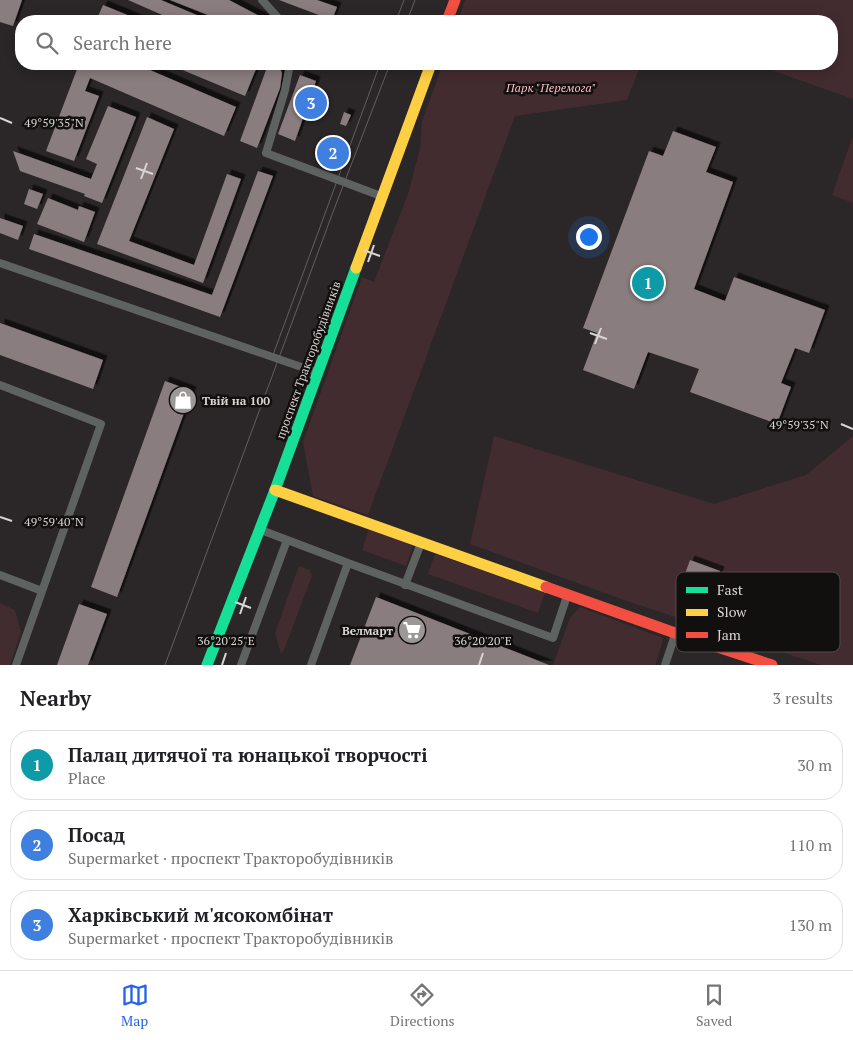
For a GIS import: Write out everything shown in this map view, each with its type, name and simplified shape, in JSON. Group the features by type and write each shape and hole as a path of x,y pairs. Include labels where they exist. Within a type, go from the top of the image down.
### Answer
{"main road":[{"path":"449,15 455,0"},
{"name":"проспект Тракторобудівників","path":"207,665 275,490 430,70"},
{"path":"275,490 675,633"},
{"path":"733,652 772,665"}],"lane":[{"path":"262,0 276,15"},
{"path":"289,70 286,90 266,153 383,196"},
{"path":"0,263 318,373"},
{"path":"0,385 101,424 16,665"},
{"path":"259,530 553,638 568,595"},
{"path":"241,665 287,540"},
{"path":"405,585 421,542"},
{"path":"311,665 348,563"},
{"path":"0,575 42,591"},
{"path":"665,665 675,633"}],"green space":[{"path":"465,0 853,0 853,99 771,70 838,70 838,15 460,15"},
{"name":"Парк \"Перемога\"","path":"441,70 639,70 627,100 515,116 368,515 313,496 303,442 362,277 374,282 408,194 420,149 422,121"},
{"path":"853,136 853,203 832,195"},
{"path":"494,436 714,504 806,475 853,436 853,665 821,665 782,652 840,652 840,572 676,572 676,617 470,544"},
{"path":"369,529 413,546 406,566 362,550"},
{"path":"435,554 545,593 538,613 428,574"},
{"path":"299,566 310,570 312,576 281,654 275,633"},
{"path":"0,603 15,610 21,632 10,665 0,665"},
{"path":"580,607 663,638 655,665 553,665 570,618"}],"building":[{"path":"0,0 22,0 17,15 15,15 13,26 0,22"},
{"path":"128,0 161,0 197,15 162,15"},
{"path":"170,0 229,0 257,15 208,15"},
{"path":"279,0 317,0 337,7 334,15 319,15"},
{"path":"103,5 127,15 99,15"},
{"path":"77,70 150,70 236,107 224,136 90,78 85,91 99,96 74,161 46,151"},
{"path":"182,70 256,70 245,96"},
{"path":"266,70 281,70 280,88 257,148 240,141"},
{"path":"300,75 316,81 295,141 278,134"},
{"path":"108,106 136,117 102,203 84,196 85,194 20,171 13,151 91,179 97,164 86,159"},
{"path":"344,112 351,115 346,126 340,124"},
{"path":"147,117 174,129 129,241 194,265 227,174 241,179 203,283 97,244"},
{"path":"673,131 716,147 706,172 733,182 694,289 725,301 734,277 825,310 809,353 795,348 781,383 791,387 777,424 690,392 699,369 648,352 634,389 583,370 597,333 583,328 649,151 663,156"},
{"path":"327,144 344,150 340,162 322,156"},
{"path":"258,171 273,176 220,317 29,249 34,234 212,295"},
{"path":"29,189 43,194 37,209 24,204"},
{"path":"48,198 78,210 79,206 95,212 84,242 37,224"},
{"path":"0,218 23,226 18,240 0,233"},
{"path":"0,323 103,360 93,389 0,355"},
{"path":"165,381 192,391 117,597 91,587"},
{"path":"690,560 720,571 720,572 686,572"},
{"name":"Велмарт","path":"376,597 544,663 549,665 350,665"},
{"path":"79,604 107,614 88,665 57,665"}],"tram line":[{"path":"398,15 404,0"},
{"path":"409,15 415,0"},
{"path":"273,355 378,70"},
{"path":"165,665 388,70"}],"traffic: fast":[{"path":"207,665 275,490 356,268"}],"traffic: slow":[{"path":"356,268 429,70"},
{"path":"275,490 546,587"}],"traffic: jam":[{"path":"449,15 455,0"},
{"path":"546,587 676,633"},
{"path":"733,652 772,665"}],"place":[{"name":"Харківський м'ясокомбінат","path":"311,103"},
{"name":"Посад","path":"333,153"},
{"name":"Палац дитячої та юнацької творчості","path":"648,283"},
{"name":"Твій на 100","path":"183,400"},
{"name":"Велмарт","path":"412,630"}]}
